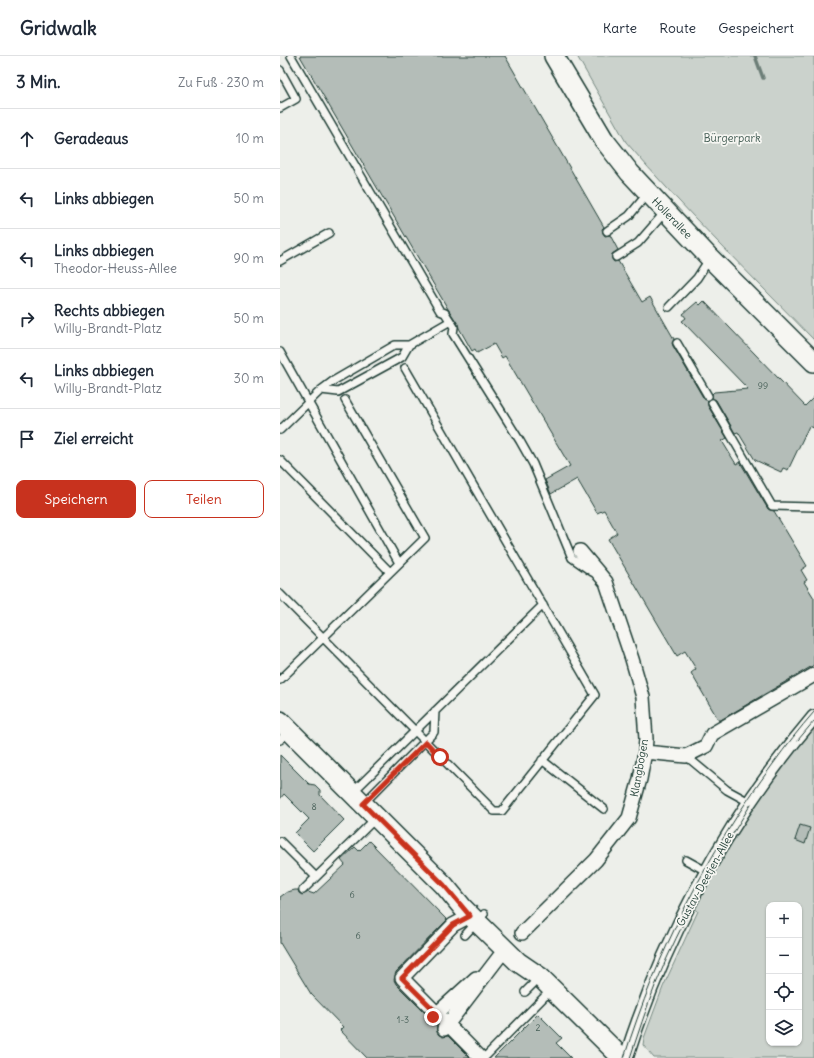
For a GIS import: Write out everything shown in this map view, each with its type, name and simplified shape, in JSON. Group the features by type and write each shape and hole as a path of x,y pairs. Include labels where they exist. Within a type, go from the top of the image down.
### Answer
{"street":[{"name":"Hollerallee","path":"554,56 604,140 630,173 665,212 814,362"},
{"name":"Klangbogen","path":"522,933 596,860 629,818 640,779 645,752 646,739 643,697 606,582 580,551"},
{"path":"645,752 686,756 706,746 712,734 814,675"},
{"name":"Gustav-Deetjen-Allee","path":"626,1058 655,979 706,871 749,802 780,759 814,717"},
{"path":"283,730 357,799 444,885 474,922 526,954 546,983 622,1058"},
{"path":"474,922 453,925 402,978 446,1026 483,1058"},
{"path":"435,1015 499,957 446,1026"}],"lane":[{"path":"291,56 440,311 445,313 454,327 453,334 520,441 539,478 572,558 606,582"},
{"path":"280,70 296,99 280,108"},
{"path":"607,231 629,216 648,193"},
{"path":"616,257 638,243 665,212"},
{"path":"280,261 329,233"},
{"path":"669,307 697,278 710,258"},
{"path":"321,390 338,392 402,357 409,345 447,323"},
{"path":"677,343 772,506 814,507"},
{"path":"280,430 332,381 395,345 409,345"},
{"path":"280,352 399,563"},
{"path":"280,594 494,811 502,811 595,695 404,368"},
{"path":"280,680 424,538 345,400"},
{"path":"280,460 390,572"},
{"path":"357,799 415,731 543,605"},
{"path":"357,799 426,742 434,732 435,711"},
{"path":"686,756 727,790 749,802"},
{"path":"542,760 604,808"},
{"path":"303,890 376,818"},
{"path":"280,841 316,877"},
{"path":"686,860 706,871"},
{"path":"525,992 546,983"},
{"path":"483,1058 546,983"}],"green space":[{"name":"Bürgerpark","path":"577,56 814,56 814,340 695,218 626,142"},
{"path":"814,727 814,1058 654,1058 643,1045 644,1038 663,987 698,911 694,908 737,833"}],"building":[{"path":"300,56 505,56 604,227 602,229 603,233 605,236 610,235 618,250 612,254 612,259 614,262 618,261 642,302 650,297 674,339 672,343 673,346 704,399 708,401 708,406 727,438 722,441 736,464 740,462 768,509 774,511 807,566 801,570 807,580 804,582 814,598 814,665 719,721 691,673 696,669 685,651 677,656 608,539 617,533 604,510 597,513 577,479 551,494 545,480 570,466 505,356 502,358 494,344 477,353 475,349 472,351 458,324"},
{"path":"704,301 805,406 814,397 814,428 809,426 788,470 783,468 781,472 755,460 738,432 735,433 716,400 712,398 712,394 714,392 748,389 682,321 686,318 683,314 697,302 700,305"},
{"path":"280,755 309,784 315,785 320,790 320,795 344,820 313,851 295,833 309,819 284,794 280,799"},
{"path":"800,825 810,828 805,844 795,840"},
{"path":"369,841 447,920 396,972 394,980 396,984 426,1014 425,1018 427,1023 437,1025 437,1032 439,1035 443,1037 448,1036 470,1058 367,1058 340,1030 343,1027 311,994 280,943 280,897 287,892 295,890 298,890 302,895 308,892 314,894 345,865 341,860 355,847 359,851"},
{"path":"538,1014 562,1038 556,1043 571,1058 494,1058"}],"waterway":[{"path":"755,56 763,78"}],"tram line":[{"path":"624,1058 637,1019 668,942 706,868 749,798 788,744 814,712"},
{"path":"798,740 814,721"},
{"path":"630,1058 645,1013 665,962 687,916 712,870 751,804"}],"route":[{"path":"433,1017 437,1013 402,978 453,925 470,916 444,885 363,804 426,742 440,757"}]}
